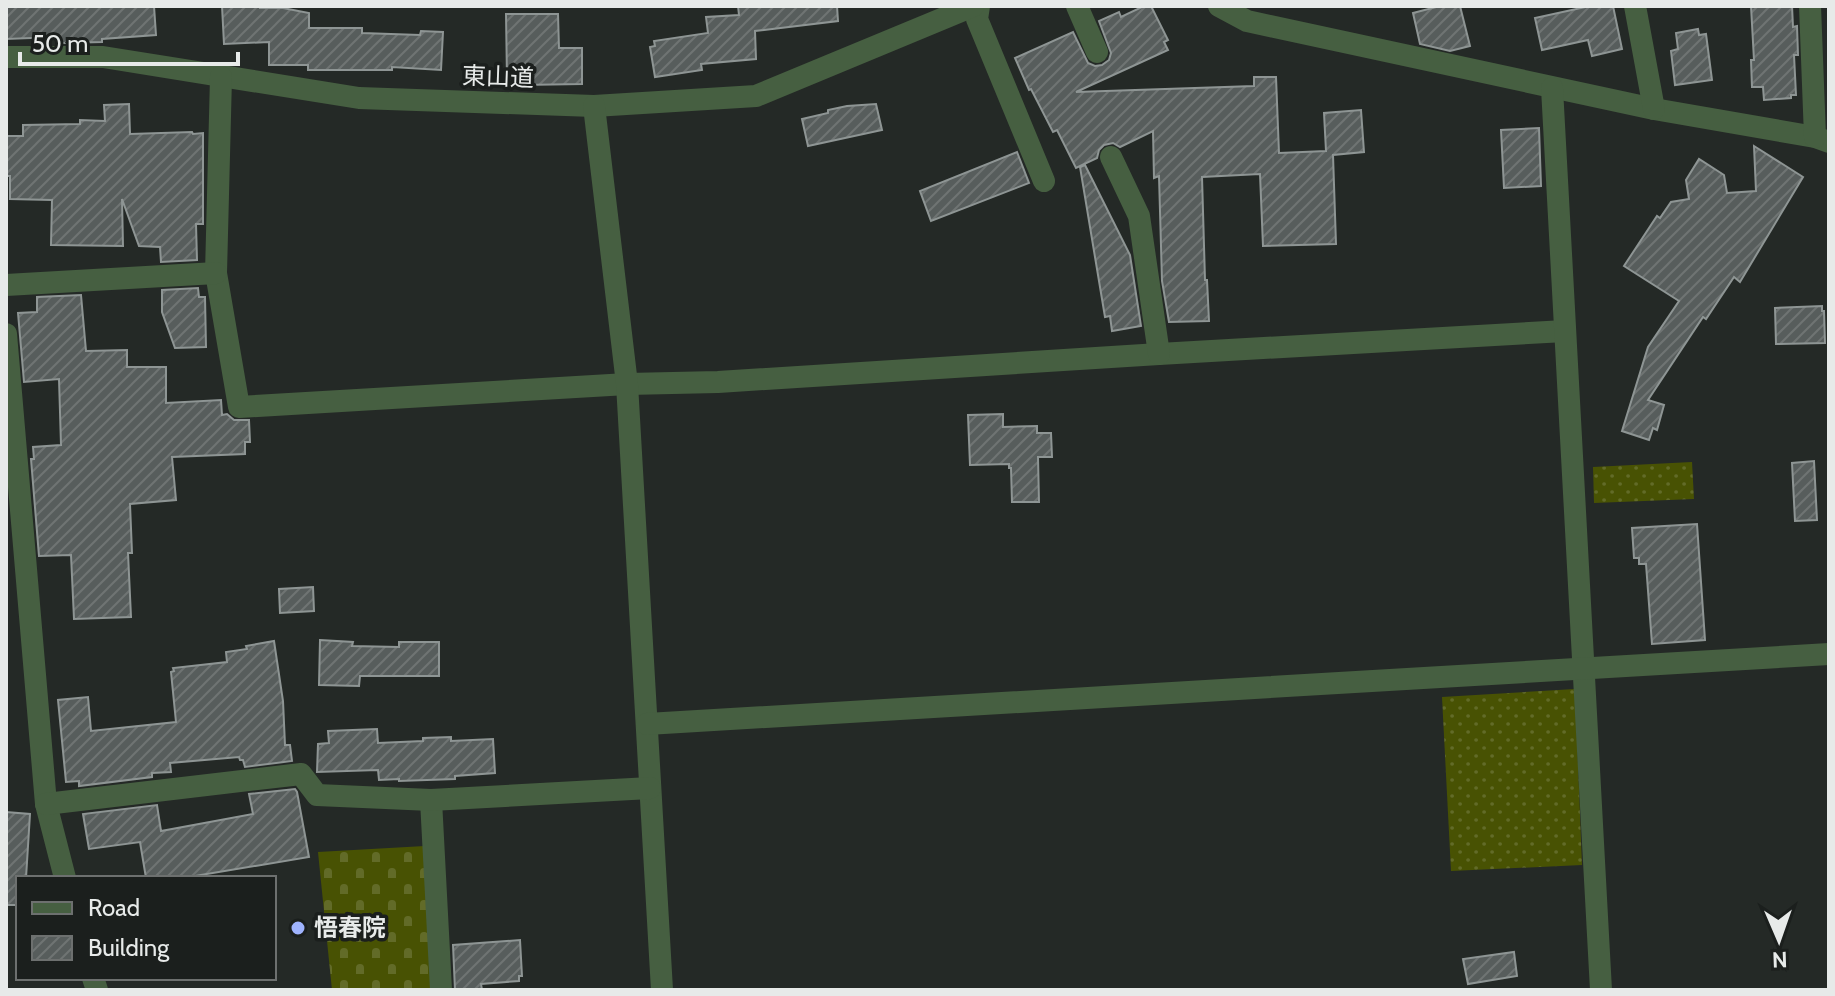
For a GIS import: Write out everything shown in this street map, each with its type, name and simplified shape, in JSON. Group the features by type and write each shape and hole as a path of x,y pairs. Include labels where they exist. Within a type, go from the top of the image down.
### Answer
{"street":[{"name":"東山道","path":"6,57 103,57 359,98 594,106 756,96 973,6"},
{"path":"979,6 977,19 1044,181"},
{"path":"1077,6 1097,52"},
{"path":"1219,6 1247,21 1654,109 1822,139 1810,6"},
{"path":"1635,6 1654,109"},
{"path":"221,77 216,273 239,407 627,384 718,382 1565,331"},
{"path":"1552,88 1601,990"},
{"path":"594,106 627,384 662,990"},
{"path":"1111,157 1139,216 1159,354"},
{"path":"6,285 216,273"},
{"path":"6,334 16,577 46,804 64,876"},
{"path":"647,724 1829,654"},
{"path":"46,804 301,774 317,795 431,800 650,788"},
{"path":"431,800 441,990"}],"green space":[{"path":"1692,462 1694,499 1594,503 1593,467"},
{"path":"1575,689 1582,865 1451,871 1442,697"},
{"path":"425,846 432,990 332,990 318,852"}],"building":[{"path":"6,6 154,6 156,35 102,39 102,42 57,43 57,37 6,39"},
{"path":"222,6 260,6 309,13 309,28 362,28 362,33 420,35 421,31 443,32 441,70 392,67 392,70 308,70 308,65 269,65 269,42 224,44"},
{"path":"738,6 837,6 838,21 755,31 756,59 701,64 702,70 655,77 650,47 655,46 654,41 708,33 706,17 739,15"},
{"path":"1144,6 1151,6 1168,40 1164,42 1168,50 1076,92 1254,86 1254,77 1276,77 1279,153 1326,151 1324,113 1361,110 1364,152 1333,155 1336,244 1263,246 1260,174 1202,177 1209,321 1169,322 1162,281 1159,176 1154,178 1153,131 1120,147 1113,143 1104,145 1097,158 1076,168 1057,130 1053,132 1029,90 1015,58 1073,32 1088,63 1102,65 1109,60 1111,53 1099,21 1119,12 1121,17"},
{"path":"1440,6 1460,6 1470,46 1450,51 1420,44 1413,13"},
{"path":"1590,6 1613,6 1622,49 1592,56 1588,40 1542,50 1535,18"},
{"path":"1751,6 1792,6 1793,27 1797,26 1798,55 1794,55 1796,95 1791,95 1791,98 1764,100 1763,87 1752,87"},
{"path":"506,14 558,14 559,48 582,48 582,84 522,85 522,79 507,80"},
{"path":"1698,29 1699,35 1706,34 1712,80 1675,85 1671,51 1678,49 1676,33"},
{"path":"129,104 130,134 203,133 203,224 196,224 197,260 161,262 160,247 139,246 122,199 123,246 51,245 52,200 10,199 10,176 6,176 6,136 23,136 23,125 105,121 104,105"},
{"path":"876,104 882,130 808,146 802,119 847,106"},
{"path":"1539,128 1541,186 1504,188 1501,130"},
{"path":"1754,146 1803,177 1740,282 1734,277 1706,319 1703,317 1648,400 1664,405 1657,430 1653,428 1649,440 1622,431 1648,347 1679,301 1624,266 1657,216 1660,218 1671,202 1689,199 1686,180 1699,159 1724,175 1727,193 1756,191"},
{"path":"1017,152 1029,183 931,221 920,191"},
{"path":"1085,165 1130,255 1141,326 1112,331 1110,316 1105,317 1080,167"},
{"path":"198,288 199,297 205,297 206,347 175,348 162,312 162,290"},
{"path":"81,295 86,351 127,350 127,367 166,367 166,403 221,400 222,415 227,414 234,420 249,420 250,442 245,442 245,454 172,457 176,500 130,504 132,553 128,553 131,617 74,619 71,555 39,556 31,459 34,459 33,447 61,445 59,379 24,382 18,313 37,312 37,297"},
{"path":"1822,306 1825,343 1776,344 1775,308"},
{"path":"1003,414 1003,427 1037,426 1037,433 1051,433 1052,457 1038,457 1039,502 1012,502 1009,464 970,465 968,415"},
{"path":"1814,461 1817,520 1795,521 1792,463"},
{"path":"1697,524 1705,640 1652,644 1646,564 1639,564 1639,558 1634,558 1632,528"},
{"path":"313,587 314,611 280,613 279,589"},
{"path":"320,640 353,642 352,646 399,647 399,642 439,642 439,676 360,676 359,686 319,685"},
{"path":"274,641 283,701 285,745 290,745 292,761 245,767 239,757 170,763 171,772 152,773 152,777 79,786 79,781 66,782 58,700 88,697 91,731 176,722 173,668 227,662 226,652"},
{"path":"377,729 378,743 451,737 451,741 493,739 495,773 455,776 455,779 399,781 379,780 378,770 317,772 318,744 329,743 328,731"},
{"path":"295,789 309,857 195,876 146,876 140,842 89,849 83,814 157,805 161,831 253,814 249,794"},
{"path":"6,812 30,814 26,876 16,876 16,905 6,905"},
{"path":"520,940 522,976 519,976 519,981 481,984 482,990 455,990 453,945"},
{"path":"1514,952 1517,976 1468,984 1463,959"}],"place":[{"name":"悟春院","path":"298,928"}]}
